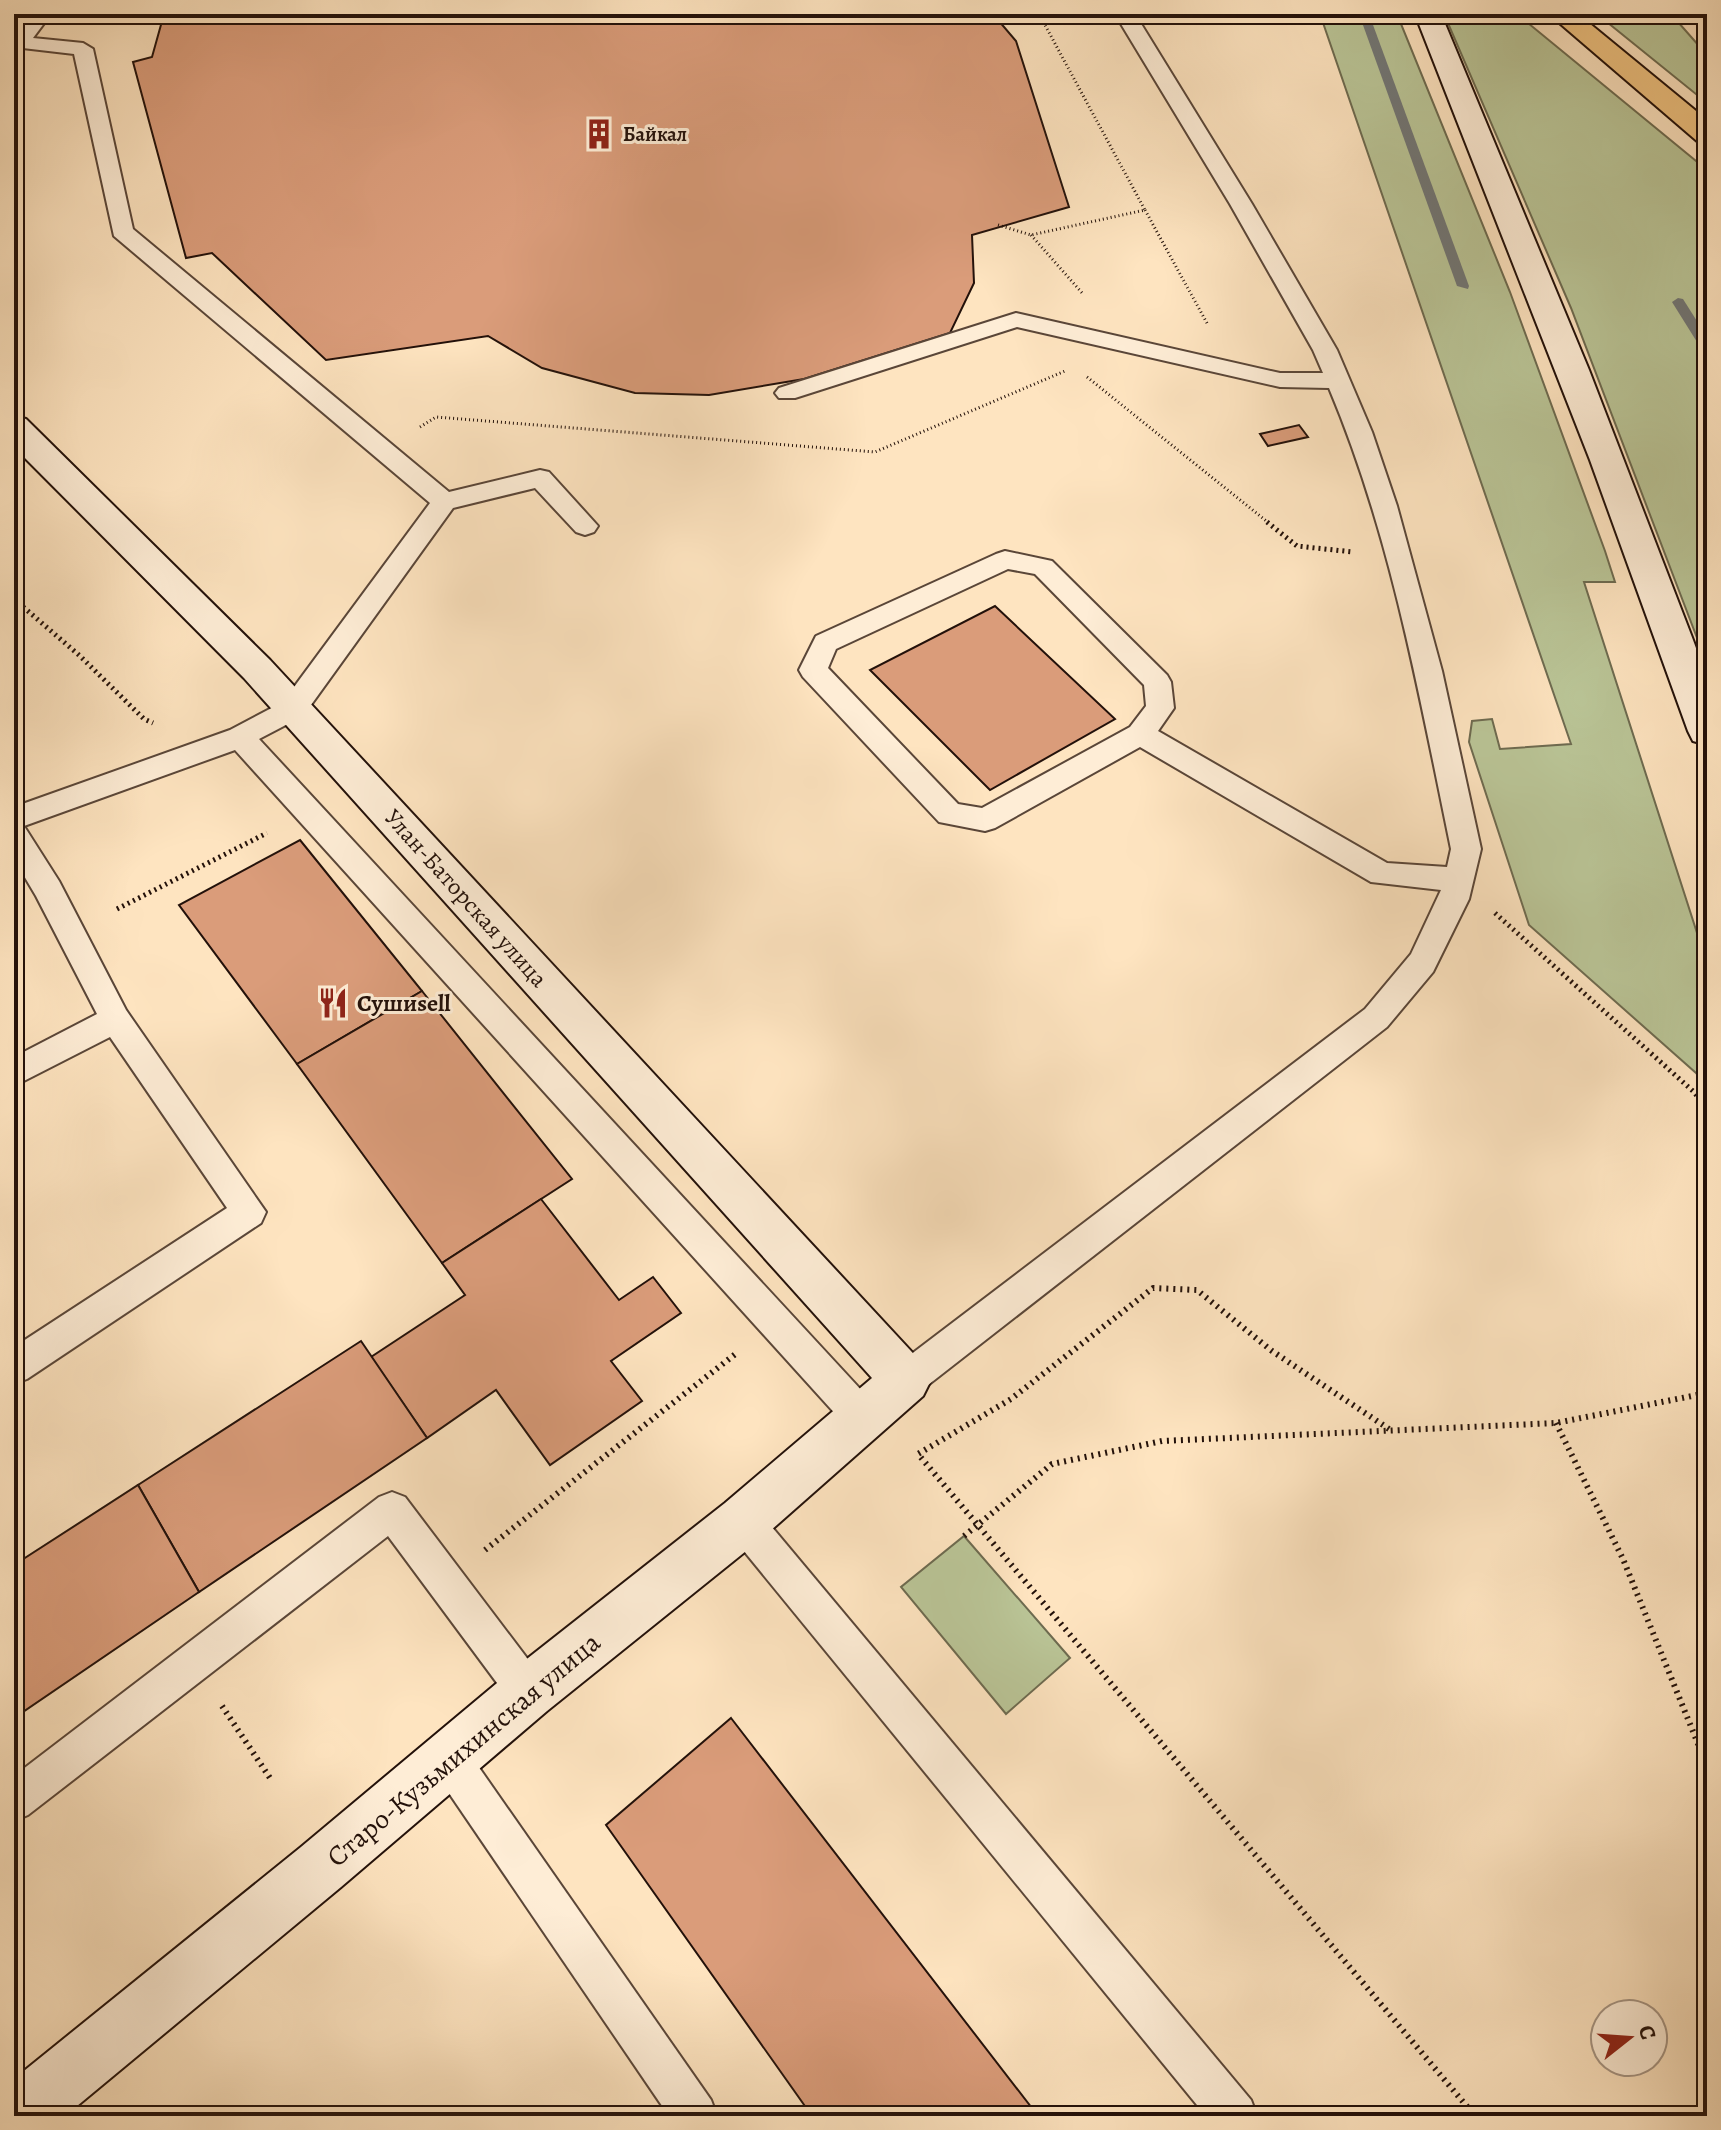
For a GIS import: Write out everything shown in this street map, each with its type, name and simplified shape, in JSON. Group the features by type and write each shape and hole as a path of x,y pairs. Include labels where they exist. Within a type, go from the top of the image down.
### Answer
{"main road":[{"path":"1562,14 1707,135"}],"street":[{"path":"1428,14 1580,390 1661,599 1707,731"},
{"name":"Улан-Баторская улица","path":"14,427 257,669 906,1380"},
{"name":"Старо-Кузьмихинская улица","path":"17,2116 450,1760 528,1692 743,1521 906,1380"}],"lane":[{"path":"17,42 41,14"},
{"path":"906,1380 1376,1018 1422,963 1454,899 1466,849 1428,671 1398,557 1370,462 1339,381 1294,294 1125,14"},
{"path":"17,42 83,49 122,231 444,502"},
{"path":"787,393 1016,320 1280,380 1339,381"},
{"path":"14,818 240,737 293,709 444,502 540,478 585,526"},
{"path":"1005,560 1043,567 1157,682 1160,708 1140,734 985,820 949,814 813,670 826,643 1005,560"},
{"path":"1140,734 1382,874 1459,880"},
{"path":"240,737 862,1417"},
{"path":"14,834 48,889 115,1019 249,1212 14,1367"},
{"path":"14,1073 115,1019"},
{"path":"14,1801 392,1510 528,1692"},
{"path":"743,1521 1235,2116"},
{"path":"450,1760 695,2116"}],"path":[{"path":"1039,14 1211,329 1197,326"},
{"path":"998,225 1031,235 1145,210"},
{"path":"1031,235 1084,295"},
{"path":"381,449 436,417 875,452 1074,367"},
{"path":"1087,377 1297,546 1398,557"},
{"path":"14,599 80,656 144,719 164,728"},
{"path":"117,909 269,833"},
{"path":"1459,880 1694,1092 1707,1109"},
{"path":"1389,1429 1272,1351 1197,1290 1153,1288 1019,1393 958,1435 918,1454 1475,2116"},
{"path":"446,1580 697,1384"},
{"path":"964,1536 1052,1464 1162,1441 1556,1423 1707,1393"},
{"path":"1556,1423 1623,1559 1707,1766"},
{"path":"195,1663 270,1778"},
{"path":"1697,2116 1707,2090"}],"green space":[{"path":"1320,14 1397,14 1510,292 1605,551 1615,582 1584,582 1707,964 1707,1088 1696,1073 1529,925 1469,742 1472,721 1492,719 1500,749 1571,744"},
{"path":"1444,14 1517,14 1707,170 1707,664 1571,308"},
{"path":"1597,14 1671,14 1707,55 1707,103"},
{"path":"964,1536 1070,1658 1006,1714 901,1587"}],"building":[{"name":"Байкал","path":"164,14 993,14 1016,41 1069,207 972,235 974,283 950,333 804,379 709,395 635,393 542,368 488,336 326,360 212,253 186,258 133,62 152,57"},
{"path":"1299,425 1308,437 1268,446 1260,434"},
{"path":"995,606 1115,719 990,790 870,670"},
{"path":"300,840 422,991 297,1064 179,905"},
{"path":"422,991 572,1179 442,1263 297,1064"},
{"path":"541,1199 619,1300 653,1277 681,1313 611,1361 642,1401 550,1465 496,1390 427,1438 371,1357 465,1295 442,1263"},
{"path":"361,1341 427,1438 199,1592 138,1485"},
{"path":"138,1485 199,1592 14,1718 14,1565"},
{"path":"731,1718 1038,2116 812,2116 606,1825"}],"waterway":[{"path":"1364,14 1463,286"},
{"path":"1678,302 1707,347"}],"place":[{"name":"Байкал","path":"599,134"},
{"name":"Сушиsell","path":"333,1003"}]}
